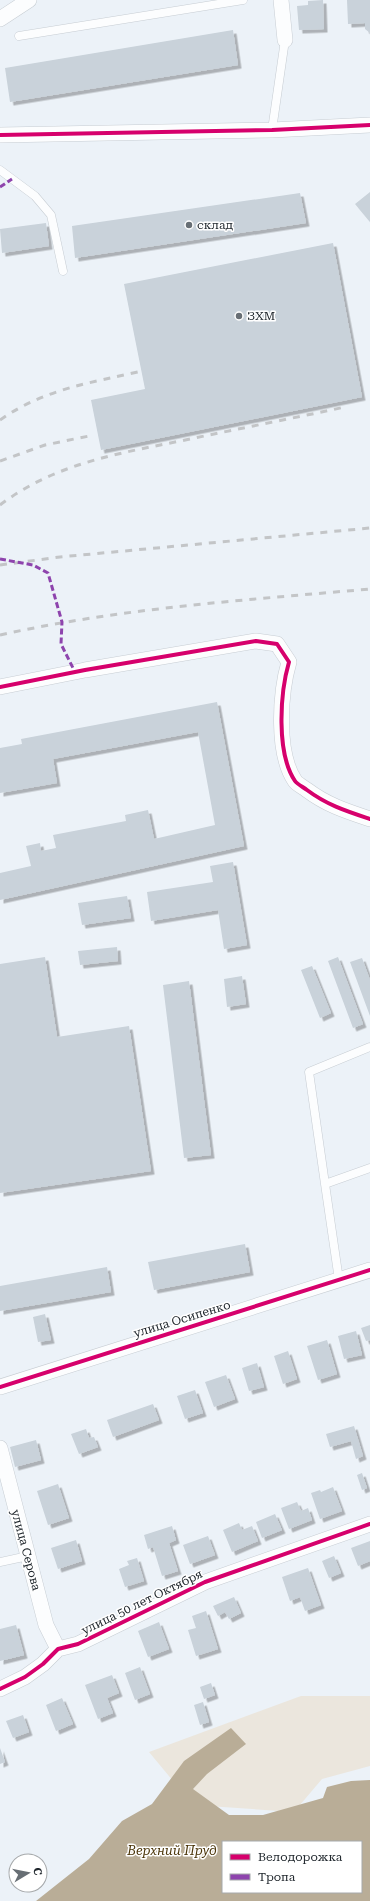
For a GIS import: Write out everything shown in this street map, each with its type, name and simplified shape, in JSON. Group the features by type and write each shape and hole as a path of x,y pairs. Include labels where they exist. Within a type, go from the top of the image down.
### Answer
{"street":[{"path":"0,19 29,0"},
{"path":"281,0 285,40"},
{"path":"0,135 272,130 370,125"},
{"path":"0,687 85,670 256,641 277,644 289,662 281,701 282,725 286,761 295,782 323,802 370,819"},
{"name":"улица Осипенко","path":"0,1387 370,1270"},
{"name":"улица Серова","path":"0,1448 46,1625 58,1650"},
{"name":"улица 50 лет Октября","path":"0,1689 25,1677 43,1664 58,1650 78,1644 205,1582 370,1524"}],"lane":[{"path":"19,36 243,0"},
{"path":"272,130 285,40"},
{"path":"0,170 35,196 51,216 63,271"},
{"path":"339,1280 309,1072 370,1047"},
{"path":"325,1184 370,1168"},
{"path":"0,1562 28,1556"}],"shaded area":[{"path":"301,1696 370,1696 370,1766 322,1779 294,1812 193,1805 149,1752"}],"water":[{"name":"Верхний Пруд","path":"231,1728 246,1744 207,1774 193,1789 229,1815 263,1815 323,1798 327,1787 351,1781 370,1780 370,1901 36,1901 89,1859 122,1821 152,1804 184,1761"}],"building":[{"path":"323,0 324,29 299,30 297,6 308,5 308,1"},
{"path":"347,0 370,0 370,33 365,29 365,23 348,24"},
{"path":"233,30 238,65 10,102 5,68"},
{"path":"370,192 370,222 355,204"},
{"name":"склад","path":"300,193 306,223 75,258 72,226"},
{"path":"46,223 49,246 2,253 0,229"},
{"name":"ЗХМ","path":"333,243 362,397 101,450 91,400 145,389 124,284"},
{"path":"217,702 244,846 0,900 0,873 31,866 26,846 40,843 41,851 56,848 53,835 126,821 125,815 148,810 154,839 215,825 198,732 53,759 57,783 0,793 0,748 22,744 21,739"},
{"path":"233,862 247,945 224,949 218,910 151,921 147,892 213,882 210,866"},
{"path":"127,896 131,918 82,925 78,903"},
{"path":"117,947 118,961 80,965 78,951"},
{"path":"45,957 57,1037 129,1026 151,1171 0,1193 0,964"},
{"path":"338,957 363,1024 353,1028 328,961"},
{"path":"362,958 370,980 370,1016 350,962"},
{"path":"312,966 331,1013 320,1018 301,970"},
{"path":"242,976 246,1004 227,1007 224,979"},
{"path":"189,981 211,1155 184,1158 163,985"},
{"path":"245,1244 250,1272 154,1290 148,1262"},
{"path":"107,1267 111,1292 0,1311 0,1286"},
{"path":"45,1314 51,1340 38,1342 33,1317"},
{"path":"370,1325 370,1340 366,1341 361,1328"},
{"path":"356,1331 362,1355 344,1359 338,1336"},
{"path":"327,1340 337,1374 318,1380 307,1346"},
{"path":"288,1351 297,1379 283,1384 274,1356"},
{"path":"257,1363 264,1387 249,1391 242,1368"},
{"path":"226,1375 235,1399 214,1407 205,1382"},
{"path":"195,1390 203,1413 185,1419 177,1396"},
{"path":"153,1404 159,1420 113,1437 107,1420"},
{"path":"354,1426 363,1456 356,1459 351,1441 330,1447 326,1434"},
{"path":"86,1429 89,1438 94,1437 98,1447 79,1454 71,1434"},
{"path":"36,1440 41,1460 15,1467 10,1447"},
{"path":"362,1473 367,1488 362,1490 357,1475"},
{"path":"58,1484 69,1518 48,1525 37,1491"},
{"path":"333,1487 342,1511 320,1519 311,1493 320,1490 321,1492"},
{"path":"297,1502 301,1511 308,1508 312,1520 289,1529 281,1508"},
{"path":"275,1514 282,1530 262,1538 256,1522"},
{"path":"239,1523 242,1530 252,1526 258,1541 232,1552 223,1530"},
{"path":"172,1526 176,1540 169,1543 178,1571 162,1576 153,1547 148,1549 144,1535"},
{"path":"208,1536 215,1555 190,1564 183,1545"},
{"path":"76,1540 82,1561 58,1569 51,1548"},
{"path":"370,1541 370,1561 358,1566 351,1548"},
{"path":"334,1556 341,1573 329,1578 322,1561"},
{"path":"137,1558 144,1581 125,1587 119,1569 129,1565 127,1561"},
{"path":"308,1568 321,1605 305,1611 300,1597 290,1601 282,1577"},
{"path":"234,1597 241,1613 229,1619 225,1612 218,1616 213,1606"},
{"path":"206,1611 218,1649 196,1656 188,1630 196,1628 192,1616"},
{"path":"159,1622 169,1649 148,1657 138,1631"},
{"path":"16,1625 24,1655 0,1661 0,1629"},
{"path":"140,1667 150,1694 135,1700 125,1673"},
{"path":"112,1675 119,1693 107,1698 113,1713 98,1719 85,1685"},
{"path":"211,1683 215,1695 204,1699 200,1687"},
{"path":"62,1698 73,1724 56,1731 46,1705"},
{"path":"203,1702 209,1722 200,1725 194,1705"},
{"path":"23,1715 29,1732 13,1738 6,1721"},
{"path":"0,1748 5,1762 0,1764"}],"railway":[{"path":"0,420 33,401 68,388 142,371"},
{"path":"0,505 22,490 44,479 91,461 140,449 345,407"},
{"path":"0,461 45,445 94,435"},
{"path":"0,565 60,557 370,528"},
{"path":"0,635 138,611 370,589"}],"marked path":[{"path":"0,187 12,179"},
{"path":"0,559 33,565 48,573 62,622 61,644 75,672"}],"cycle path":[{"path":"0,135 272,130 370,125"},
{"path":"0,687 85,670 256,641 277,644 289,662 283,690 282,739 289,769 295,781 329,804 370,819"},
{"path":"0,1387 370,1270"},
{"path":"0,1689 25,1677 43,1664 58,1649 78,1644 205,1582 370,1524"}],"place":[{"name":"склад","path":"189,225"},
{"name":"ЗХМ","path":"239,316"}]}
